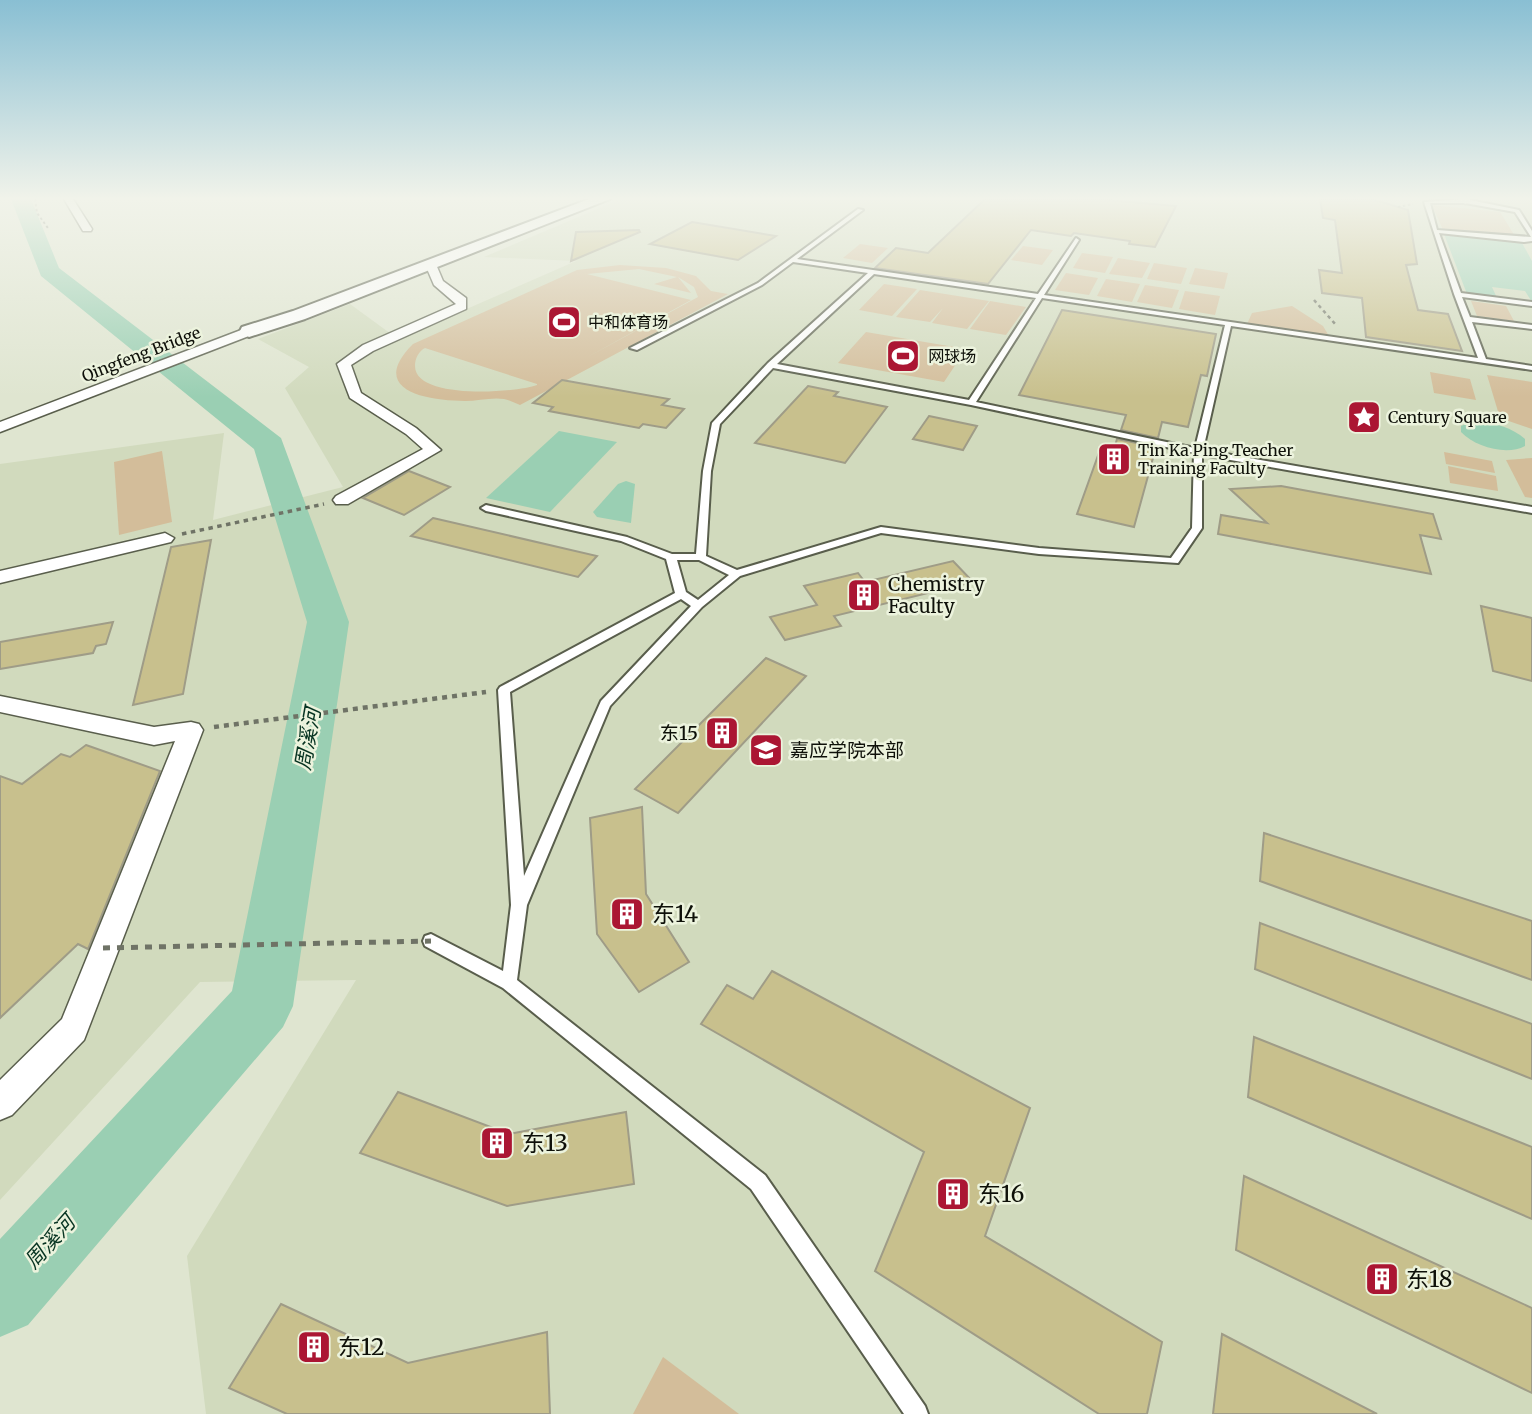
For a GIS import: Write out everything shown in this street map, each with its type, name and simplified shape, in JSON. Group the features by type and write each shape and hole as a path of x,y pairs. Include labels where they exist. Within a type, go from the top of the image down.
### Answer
{"street":[{"path":"249,331 288,313 415,265"},
{"path":"249,331 299,315 428,265"},
{"path":"342,500 433,450 411,431 355,395 344,364 368,348 462,306 462,301 438,283 431,265"},
{"name":"Qingfeng Bridge","path":"0,427 249,331"},
{"path":"0,577 165,538"},
{"path":"0,704 155,736 191,730"},
{"path":"0,1103 73,1029 191,730"}],"lane":[{"path":"634,348 760,284 785,265"},
{"path":"822,265 1532,368"},
{"path":"971,403 1059,265"},
{"path":"1447,265 1483,361"},
{"path":"702,556 707,471 716,423 771,365 872,273"},
{"path":"1457,294 1532,304"},
{"path":"1518,302 1523,311"},
{"path":"1468,318 1532,327 1528,319"},
{"path":"520,905 605,704 698,605 736,573 881,530 1039,551 1174,561 1197,528 1198,452 1228,325"},
{"path":"771,365 971,403 1198,452 1532,510"},
{"path":"486,508 624,539 671,557 702,556 736,573"},
{"path":"671,557 681,594 698,605"},
{"path":"509,983 520,905 504,690 681,594"},
{"path":"431,941 509,983 758,1182 917,1414"}],"path":[{"path":"165,538 342,500"},
{"path":"191,730 504,690"},
{"path":"103,948 431,941"}],"shaded area":[{"name":"嘉应学院本部","path":"567,265 1532,265 1532,1414 206,1414 187,1256 356,980 200,982 0,1200 0,464 224,433 213,520 343,487 285,388 309,367 258,339 350,304 398,339"},
{"path":"620,265 666,268 696,276 711,291 728,294 520,405 499,399 434,399 407,390 399,382 396,372 400,360 413,344 577,270","holes":["639,269 677,277 654,284 691,293 678,277 694,287 698,297 584,359 691,300 587,274","425,348 537,384 537,385 509,390 468,391 431,384 419,377 415,366 418,355"]},
{"path":"1075,265 1109,265 1105,273 1073,268"},
{"path":"1114,265 1149,265 1142,278 1109,274"},
{"path":"1153,265 1187,268 1181,284 1147,279"},
{"path":"1456,265 1532,265 1532,302 1525,291 1492,287 1497,298 1467,294"},
{"path":"1195,268 1228,273 1224,289 1189,284"},
{"path":"1066,273 1098,278 1089,295 1055,290"},
{"path":"1106,279 1140,284 1132,302 1097,296"},
{"path":"884,284 917,289 892,316 859,310"},
{"path":"1145,285 1179,290 1172,308 1137,302"},
{"path":"920,290 989,301 967,329 932,323 943,308 930,322 896,317"},
{"path":"1185,291 1220,296 1215,315 1179,309"},
{"path":"990,301 1026,307 1006,335 970,329"},
{"path":"1471,301 1506,306 1514,321 1477,316"},
{"path":"1292,306 1323,326 1329,336 1247,324 1252,313"},
{"name":"网球场","path":"866,332 966,349 944,382 838,363"},
{"path":"1430,372 1470,379 1476,400 1434,393"},
{"path":"1487,375 1532,382 1532,429 1500,418"},
{"path":"1469,423 1506,428 1525,439 1525,446 1501,450 1483,446 1461,432 1461,426"},
{"path":"559,431 617,442 550,512 486,498"},
{"path":"162,451 172,522 119,535 114,462"},
{"path":"1444,452 1492,461 1495,473 1446,464"},
{"path":"1532,458 1532,498 1525,497 1506,460"},
{"path":"1448,466 1496,476 1498,491 1450,483"},
{"path":"626,481 635,484 631,523 597,517 593,512 618,484"},
{"path":"663,1357 739,1414 633,1414"}],"building":[{"path":"878,265 1003,265 988,284 875,268"},
{"path":"1341,265 1406,265 1418,310 1448,314 1462,351 1366,337 1362,298 1322,293 1319,270 1342,273"},
{"path":"1062,310 1216,334 1207,376 1201,375 1188,427 1162,422 1158,438 1121,430 1126,415 1019,395"},
{"path":"562,380 669,399 662,405 684,409 666,428 643,424 639,428 549,411 553,407 533,403"},
{"path":"808,386 838,392 834,396 887,407 845,463 755,443"},
{"path":"929,416 977,426 963,450 913,439"},
{"path":"1117,439 1156,447 1134,527 1077,514 1100,450 1113,453"},
{"path":"409,471 450,487 404,515 363,498"},
{"path":"1281,486 1433,514 1441,539 1420,535 1431,574 1218,534 1221,515 1267,523 1230,489"},
{"path":"433,518 597,556 578,577 411,536"},
{"path":"211,540 183,694 133,705 171,547"},
{"name":"Chemistry Faculty","path":"953,561 973,582 834,616 841,626 785,640 770,617 817,605 804,586 858,573 865,582"},
{"path":"1481,606 1532,618 1532,681 1493,671"},
{"path":"113,622 106,644 96,646 93,653 0,669 0,642"},
{"name":"东15","path":"766,658 806,676 678,813 635,789"},
{"path":"86,745 160,771 88,949 78,944 0,1018 0,776 22,784 61,754 70,757"},
{"name":"东14","path":"642,807 646,894 689,962 639,992 597,934 590,818"},
{"path":"1264,833 1532,921 1532,980 1260,881"},
{"path":"1260,923 1532,1024 1532,1079 1255,969"},
{"name":"东16","path":"772,971 1030,1108 985,1236 1162,1342 1147,1414 1099,1414 875,1271 924,1152 701,1024 727,985 753,999"},
{"path":"1254,1037 1532,1147 1532,1219 1248,1097"},
{"name":"东13","path":"398,1092 509,1134 626,1112 634,1184 507,1206 360,1153"},
{"name":"东18","path":"1244,1176 1532,1308 1532,1393 1236,1250"},
{"name":"东12","path":"281,1304 408,1363 547,1332 550,1414 287,1414 229,1388"},
{"path":"1222,1334 1377,1414 1213,1414"}],"waterway":[{"name":"周溪河","path":"0,1297 261,1006 328,622 269,445 49,271 47,265"}],"place":[{"name":"中和体育场","path":"564,322"},
{"name":"网球场","path":"903,356"},
{"name":"Century Square","path":"1364,417"},
{"name":"Tin Ka Ping Teacher Training Faculty","path":"1114,459"},
{"name":"Chemistry Faculty","path":"864,595"},
{"name":"东15","path":"722,733"},
{"name":"嘉应学院本部","path":"766,750"},
{"name":"东14","path":"627,914"},
{"name":"东13","path":"497,1143"},
{"name":"东16","path":"953,1194"},
{"name":"东18","path":"1382,1279"},
{"name":"东12","path":"314,1347"}]}
